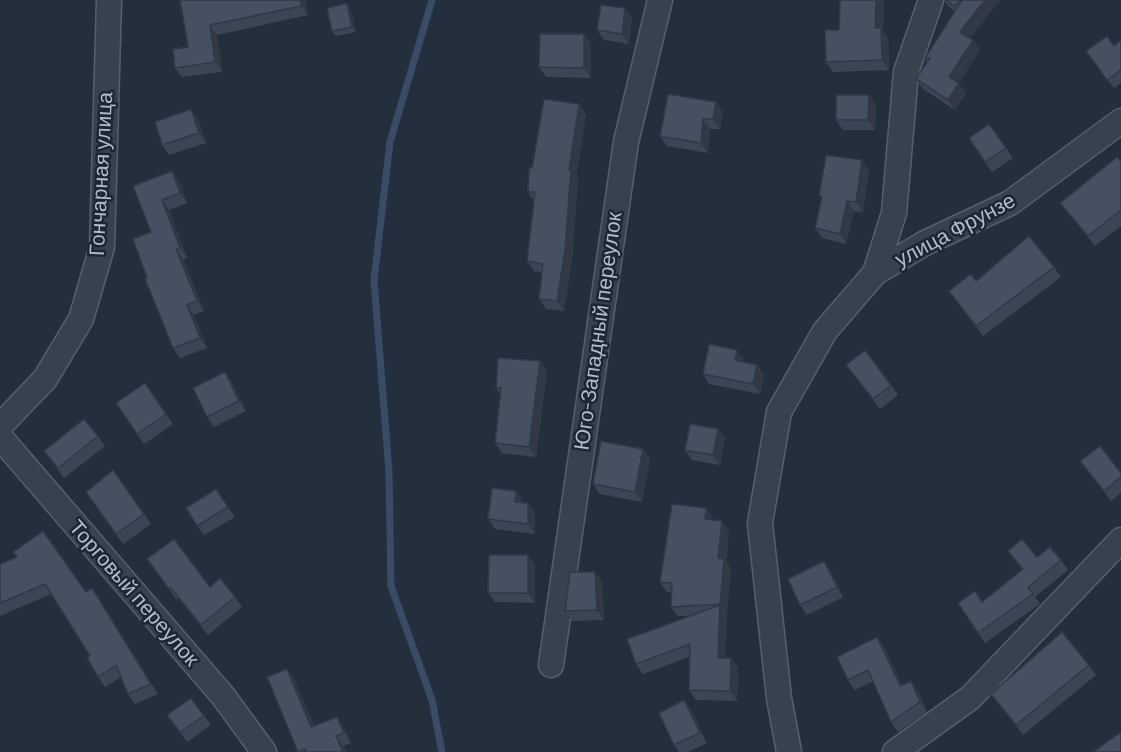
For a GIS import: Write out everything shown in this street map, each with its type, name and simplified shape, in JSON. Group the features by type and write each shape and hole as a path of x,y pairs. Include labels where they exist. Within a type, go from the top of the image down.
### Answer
{"street":[{"name":"Гончарная улица","path":"0,426 45,380 81,319 102,247 109,0"},
{"name":"Юго-Западный переулок","path":"551,665 626,142 660,0"},
{"path":"789,752 779,698 760,523 779,412 825,331 875,273 894,213 906,72 931,0"},
{"name":"улица Фрунзе","path":"875,273 925,243 1010,203 1121,121"},
{"path":"894,213 925,243"},
{"name":"Торговый переулок","path":"0,437 224,696 264,752"},
{"path":"895,752 970,698 1121,540"}],"building":[{"path":"180,0 300,0 301,6 210,25 215,62 175,68 173,49 188,47"},
{"path":"840,0 876,0 875,28 881,28 882,60 826,62 825,30 839,30"},
{"path":"946,0 962,0 954,6"},
{"path":"962,0 985,0 960,32 973,40 949,77 959,83 948,100 916,79 930,58 925,58"},
{"path":"347,3 352,27 332,31 327,8"},
{"path":"601,5 625,8 622,34 597,30"},
{"path":"540,34 584,34 584,68 539,67"},
{"path":"1107,36 1114,46 1121,40 1121,70 1107,80 1086,51"},
{"path":"668,94 716,102 713,119 703,119 701,143 660,136"},
{"path":"836,95 869,95 868,120 836,120"},
{"path":"544,99 579,104 569,170 571,170 565,250 557,301 539,299 543,264 527,261 535,192 528,192 529,168 532,168"},
{"path":"191,109 199,133 162,145 155,122"},
{"path":"989,124 1006,148 985,162 969,138"},
{"path":"826,155 862,160 856,202 847,201 840,234 815,228 822,197 819,196"},
{"path":"1117,157 1121,159 1121,210 1088,236 1060,203"},
{"path":"172,171 180,193 162,200 180,248 176,249 197,301 187,305 200,338 173,348 145,279 147,278 133,239 151,232 133,186"},
{"path":"1029,236 1054,267 976,326 949,291 971,274 976,281"},
{"path":"709,344 737,350 735,360 757,365 753,384 703,374"},
{"path":"865,350 891,385 873,399 846,365"},
{"path":"498,358 540,361 529,447 495,443 501,388 496,388"},
{"path":"225,372 239,401 207,417 193,388"},
{"path":"145,383 166,414 137,434 116,403"},
{"path":"84,419 98,436 58,468 44,451"},
{"path":"690,424 718,429 713,455 685,450"},
{"path":"601,441 643,449 635,492 593,484"},
{"path":"1100,446 1121,473 1121,477 1104,491 1080,461"},
{"path":"113,470 144,514 116,534 86,492"},
{"path":"492,488 516,491 515,502 528,503 528,524 488,519"},
{"path":"216,489 228,507 197,526 186,508"},
{"path":"672,504 706,508 705,519 722,521 718,558 724,559 720,604 671,607 672,583 660,582"},
{"path":"43,531 86,592 92,588 151,684 128,694 116,665 98,677 87,658 90,656 45,584 0,603 0,564 17,557 13,552"},
{"path":"174,539 210,587 220,578 235,597 201,625 171,588 169,589 147,559"},
{"path":"1022,539 1037,557 1050,547 1061,560 1028,587 1033,594 978,633 958,603 975,591 982,602 1023,569 1008,551"},
{"path":"489,555 528,555 528,593 488,593"},
{"path":"824,561 837,587 800,605 788,579"},
{"path":"570,572 595,572 597,610 565,611"},
{"path":"720,605 718,658 731,658 730,691 689,690 690,644 636,664 627,639"},
{"path":"1062,632 1089,665 1016,725 991,694"},
{"path":"877,637 900,686 911,681 920,702 891,722 868,670 848,680 837,657"},
{"path":"287,669 311,727 337,717 344,733 336,736 343,752 306,752 305,749 298,752 267,677"},
{"path":"191,698 204,716 180,732 167,715"},
{"path":"684,700 700,733 674,745 659,713"},
{"path":"1121,732 1121,752 1093,752"}],"waterway":[{"path":"432,0 390,142 374,280 389,472 391,586 432,700 442,752"}]}
